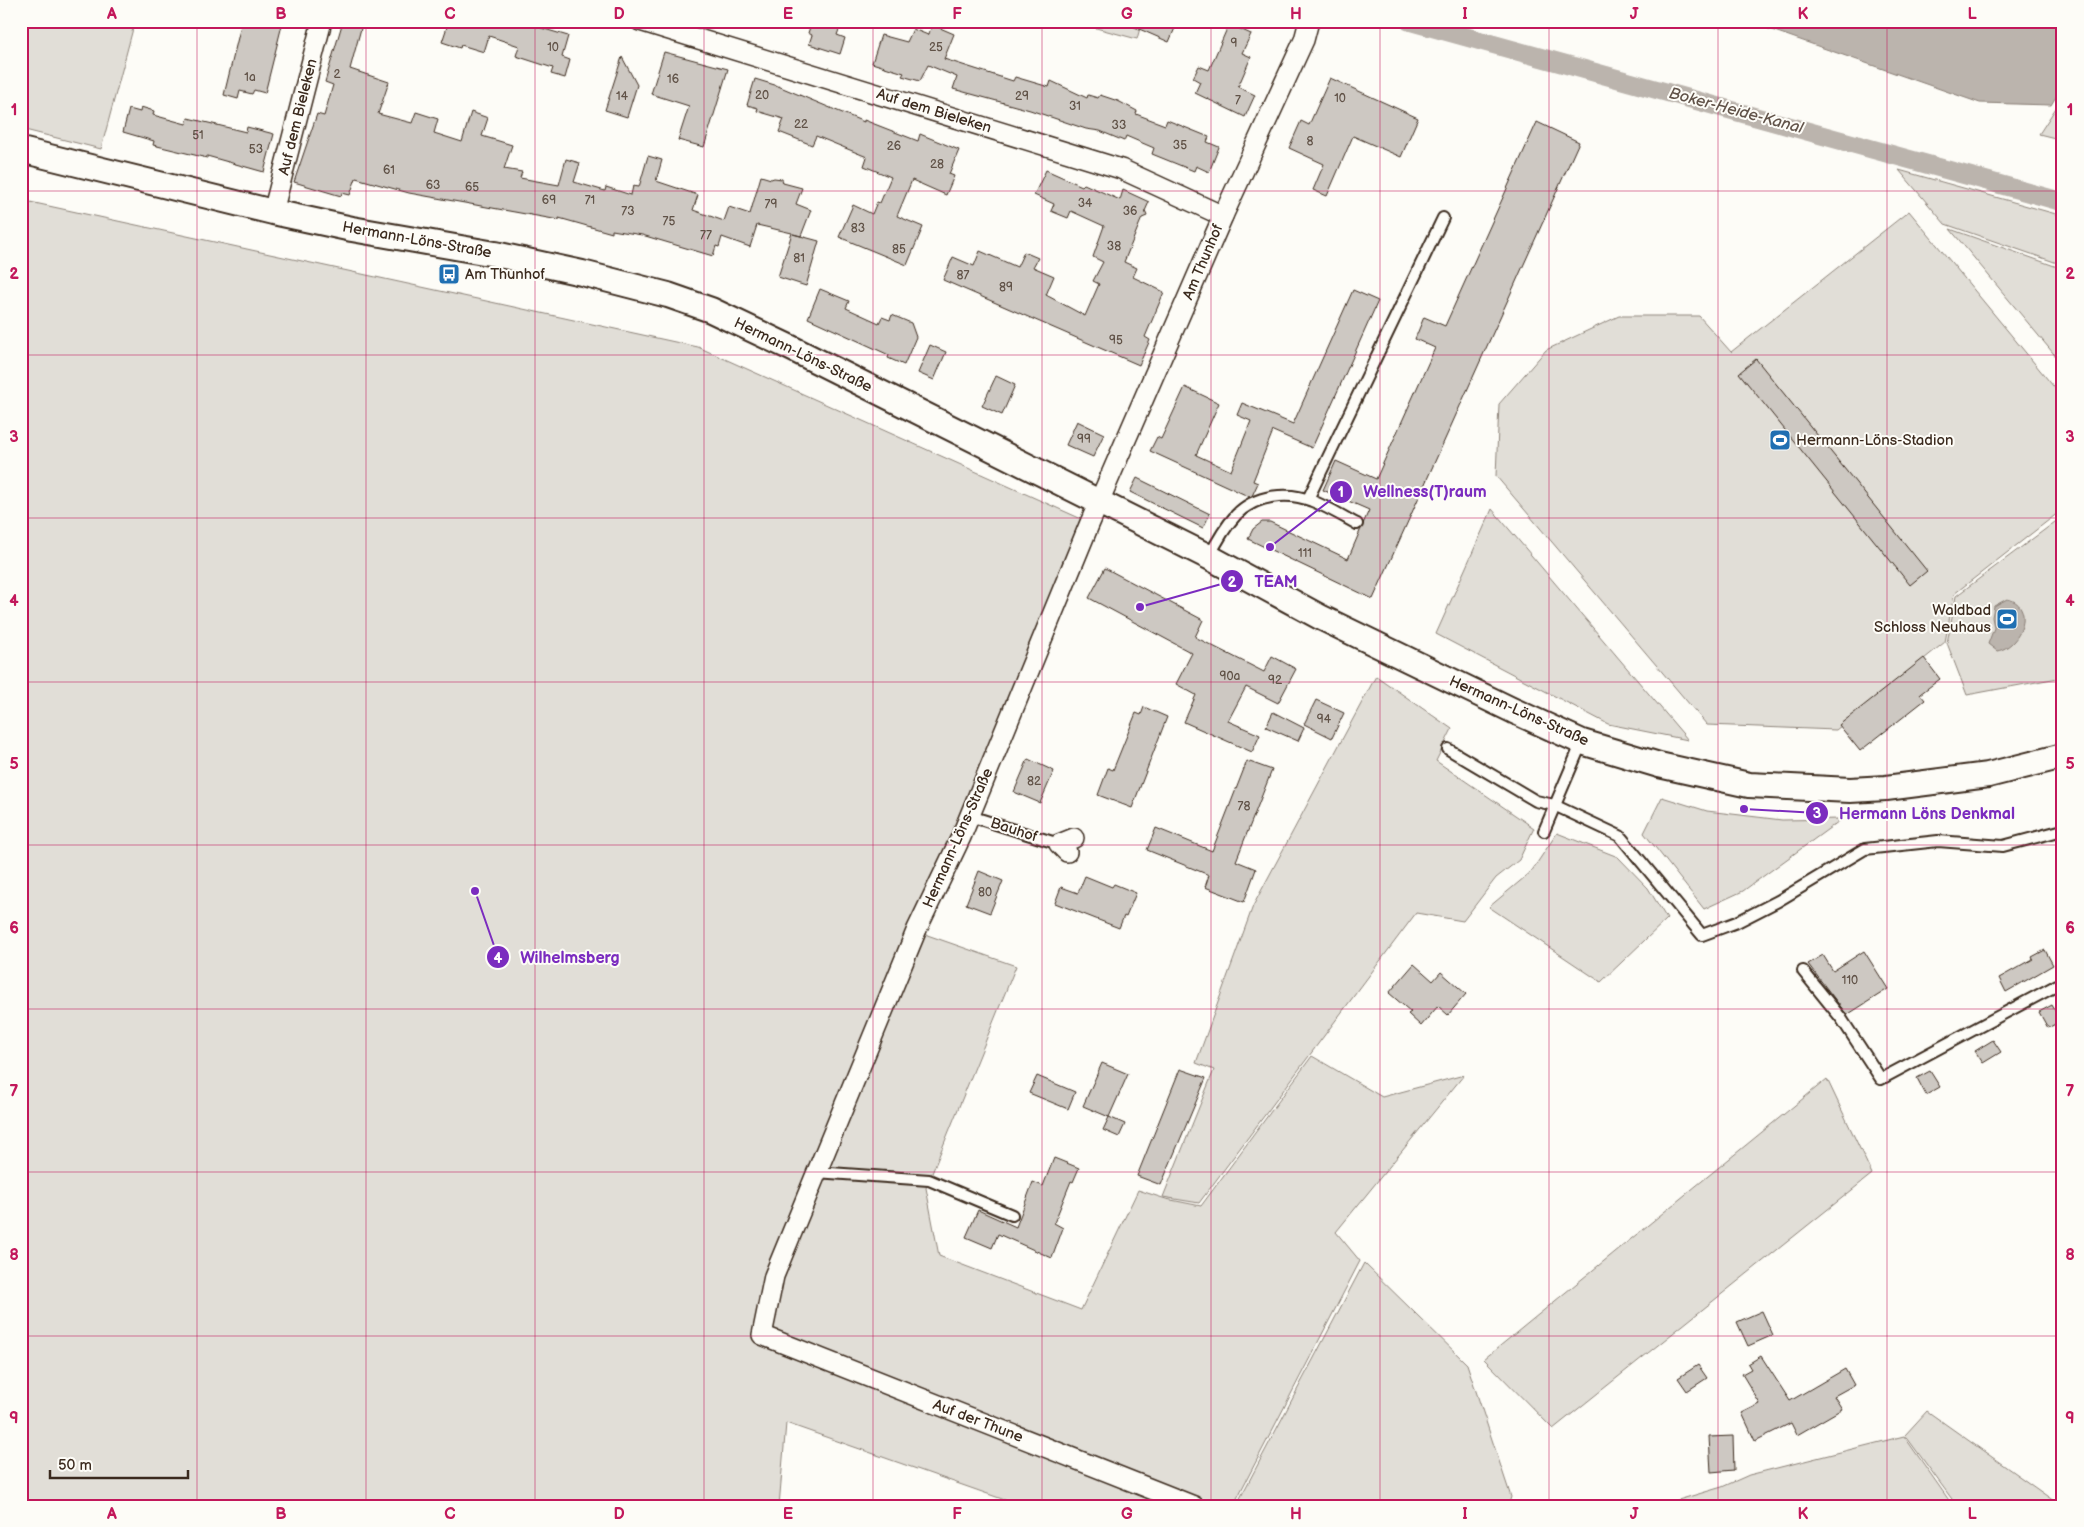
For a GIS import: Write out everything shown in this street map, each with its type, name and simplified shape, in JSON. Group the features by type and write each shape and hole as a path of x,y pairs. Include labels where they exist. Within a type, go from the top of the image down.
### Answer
{"street":[{"name":"Auf dem Bieleken","path":"273,212 322,21"},
{"name":"Auf dem Bieleken","path":"640,21 1121,168 1223,216"},
{"name":"Am Thunhof","path":"1099,503 1223,216 1308,27"},
{"name":"Hermann-Löns-Straße","path":"21,150 273,212 352,229 495,254 582,273 668,295 711,310 789,347 1209,557 1320,617 1514,711 1582,742 1659,765 1749,786 1840,789 1886,788 1988,775 2063,756"},
{"name":"Hermann-Löns-Straße","path":"762,1335 774,1276 816,1172 917,929 970,816 1099,503"},
{"name":"Auf der Thune","path":"762,1335 1194,1506"}],"lane":[{"path":"1308,499 1443,218"},
{"path":"1209,557 1237,514 1257,501 1276,495 1308,499 1357,524"},
{"path":"1544,831 1582,742"},
{"path":"1448,749 1536,801 1554,805 1620,836 1702,935 1737,922 1778,901 1865,849 1938,841 2003,846 2063,830"},
{"name":"Bauhof","path":"970,816 1066,845"},
{"path":"1803,970 1841,1018 1881,1079 2063,982"},
{"path":"816,1172 929,1180 1012,1215"}],"shaded area":[{"path":"21,21 135,21 101,149 21,129"},
{"path":"1070,21 1142,21 1137,39"},
{"path":"1746,21 2063,21 2063,85 2051,105 1980,103"},
{"path":"2063,97 2063,140 2039,134"},
{"path":"1899,170 2063,216 2063,265 1945,224"},
{"path":"21,200 698,347 1086,521 913,930 1016,966 926,1188 939,1256 1081,1310 1138,1190 1166,1199 1201,1206 1312,1056 1382,1097 1464,1075 1336,1232 1360,1261 1233,1506 1221,1506 1155,1482 1143,1506 1022,1506 786,1423 779,1506 21,1506"},
{"name":"Hermann-Löns-Stadion","path":"1909,211 2063,398 2063,509 1954,594 1945,642 1836,730 1707,725 1496,476 1499,404 1546,350 1619,316 1699,316 1731,352"},
{"path":"1950,229 2063,269 2063,365"},
{"path":"1492,509 1688,740 1608,724 1436,634"},
{"name":"Waldbad Schloss Neuhaus","path":"2063,516 2063,677 1967,695 1947,643 1956,596"},
{"path":"2007,599 2016,603 2021,609 2022,625 2019,634 2013,642 2006,648 1997,651 1988,644 1994,628 1992,617 1994,606"},
{"path":"1376,676 1452,729 1436,761 1534,828 1519,860 1496,878 1463,921 1416,913 1199,1203 1163,1197 1214,1070 1196,1063 1253,906"},
{"path":"1662,797 1707,811 1782,820 1842,819 1743,891 1704,909 1644,833"},
{"path":"1557,833 1618,857 1648,888 1667,919 1601,982 1489,907 1531,872"},
{"path":"1827,1079 1872,1174 1553,1429 1484,1359"},
{"path":"1364,1263 1467,1364 1511,1497 1508,1506 1236,1506"},
{"path":"1927,1411 2061,1506 1957,1506 1905,1435"},
{"path":"1904,1436 1953,1506 1658,1506 1722,1487 1749,1475"}],"building":[{"path":"242,21 283,21 265,93 254,90 252,94 240,91 238,99 224,95"},
{"path":"343,21 363,21 350,69 389,82 378,114 412,123 416,112 438,119 434,133 462,142 471,112 488,118 482,136 512,145 504,169 522,172 520,178 559,185 566,159 580,163 574,182 605,191 606,187 631,195 633,186 639,187 648,156 662,160 656,181 698,195 693,210 724,221 729,207 750,214 761,176 771,179 782,179 783,183 802,188 796,204 811,210 801,236 793,234 819,241 806,286 778,277 792,233 757,225 750,247 722,237 719,247 716,246 713,256 642,235 612,230 612,233 559,218 559,220 409,193 356,178 350,195 342,193 341,196 294,182 317,114 324,116 333,85 325,82"},
{"path":"449,21 532,21 531,25 568,36 562,57 570,60 565,78 551,74 553,68 516,56 519,46 489,36 484,52 461,45 460,48 442,42"},
{"path":"812,21 832,21 831,24 840,27 837,35 845,38 840,54 809,44 812,35 808,33"},
{"path":"1121,21 1178,21 1169,42"},
{"path":"1229,24 1251,34 1242,53 1251,57 1238,87 1255,95 1245,117 1195,93 1200,82 1193,78 1199,66 1209,70"},
{"path":"933,25 954,34 944,59 1013,81 1015,77 1049,87 1051,81 1087,98 1088,95 1098,98 1100,95 1118,101 1137,111 1136,114 1165,125 1167,120 1209,137 1207,142 1219,147 1209,172 1196,166 1194,171 1152,154 1154,148 1126,136 1124,141 1100,131 1086,129 1030,110 953,89 957,77 928,65 920,81 902,76 904,73 872,63 881,35 907,42 913,29 928,35"},
{"path":"664,52 728,69 704,147 678,140 689,106 651,94"},
{"path":"622,57 637,85 627,117 605,110"},
{"path":"1330,78 1418,118 1401,157 1353,136 1327,196 1313,190 1324,164 1289,148 1301,121 1309,125"},
{"path":"755,79 778,86 864,122 864,120 918,141 920,134 959,150 949,174 954,176 946,195 912,180 897,216 923,227 907,265 839,237 853,205 872,214 877,202 880,203 891,177 864,166 867,157 816,136 812,145 779,132 784,119 757,111 758,108 747,105"},
{"path":"141,107 154,111 153,115 186,124 188,118 246,132 247,127 274,134 264,172 207,156 207,158 153,145 154,141 123,132 129,109 140,112"},
{"path":"1537,122 1579,142 1373,599 1248,539 1253,529 1262,522 1270,522 1348,559 1369,510 1323,490 1336,461 1376,479 1435,348 1415,339 1424,317 1445,326"},
{"path":"1046,170 1120,200 1123,190 1149,202 1145,211 1147,216 1142,218 1124,262 1137,268 1133,277 1164,292 1145,337 1150,340 1139,365 943,280 953,257 974,266 980,251 1017,267 1024,252 1038,258 1033,267 1054,276 1046,295 1085,316 1099,284 1093,281 1103,262 1093,257 1104,226 1071,211 1068,218 1051,211 1054,204 1034,195"},
{"path":"820,289 849,301 846,308 879,323 882,317 890,320 892,315 911,323 916,337 904,365 888,358 889,355 808,318"},
{"path":"1353,290 1378,301 1312,448 1273,431 1253,481 1258,483 1252,496 1250,497 1150,451 1157,437 1161,439 1185,387 1219,403 1196,455 1231,471 1251,421 1237,415 1242,403 1293,424"},
{"path":"930,345 946,352 934,380 918,373"},
{"path":"1756,359 1927,571 1910,585 1739,373"},
{"path":"996,376 1015,385 1002,415 982,406"},
{"path":"1077,421 1104,434 1093,457 1066,445"},
{"path":"1137,478 1210,514 1203,528 1130,492"},
{"path":"1105,568 1203,620 1195,637 1264,672 1272,656 1296,669 1278,703 1246,687 1228,721 1260,735 1252,752 1184,722 1196,695 1176,684 1192,653 1089,598"},
{"path":"1924,658 1940,679 1920,694 1925,700 1860,751 1839,725"},
{"path":"1316,700 1344,713 1332,738 1304,724"},
{"path":"1144,707 1167,717 1132,808 1098,795 1108,768 1113,770 1136,713 1141,715"},
{"path":"1273,712 1304,728 1298,741 1266,727"},
{"path":"1028,759 1054,771 1040,803 1014,792"},
{"path":"1247,761 1272,770 1236,861 1256,869 1244,902 1205,887 1209,875 1147,850 1156,828 1212,851"},
{"path":"979,871 1003,881 990,913 966,904"},
{"path":"1085,876 1112,887 1114,884 1136,893 1119,928 1055,903 1061,887 1078,893"},
{"path":"2045,950 2053,965 2006,992 1999,978"},
{"path":"1864,951 1888,989 1847,1015 1808,964 1823,955 1833,971"},
{"path":"1414,964 1433,981 1441,972 1466,994 1448,1015 1438,1006 1421,1026 1408,1014 1411,1012 1389,993"},
{"path":"2052,1005 2061,1021 2048,1028 2039,1012"},
{"path":"1993,1040 2001,1052 1983,1063 1975,1051"},
{"path":"1102,1063 1128,1074 1109,1117 1083,1106"},
{"path":"1180,1069 1206,1078 1161,1185 1137,1176"},
{"path":"1930,1071 1940,1087 1926,1095 1917,1078"},
{"path":"1037,1076 1075,1092 1068,1109 1029,1093"},
{"path":"1109,1117 1125,1124 1119,1137 1103,1130"},
{"path":"1054,1158 1079,1168 1073,1182 1071,1181 1054,1223 1063,1228 1052,1258 998,1234 992,1248 966,1237 978,1210 1016,1227 1033,1182 1043,1186"},
{"path":"1762,1311 1773,1335 1748,1346 1737,1322"},
{"path":"1761,1356 1790,1401 1845,1369 1854,1385 1834,1396 1842,1409 1797,1435 1791,1423 1755,1441 1742,1413 1760,1404 1742,1374 1751,1369 1748,1364"},
{"path":"1698,1365 1707,1378 1687,1391 1678,1378"},
{"path":"1733,1436 1734,1470 1711,1472 1709,1437"}],"waterway":[{"name":"Boker-Heide-Kanal","path":"1409,21 2063,202"}],"place":[{"name":"Am Thunhof","path":"449,274"},
{"name":"Hermann-Löns-Stadion","path":"1780,440"},
{"name":"Wellness(T)raum","path":"1270,547"},
{"name":"TEAM","path":"1140,607"},
{"name":"Waldbad Schloss Neuhaus","path":"2007,619"},
{"name":"Hermann Löns Denkmal","path":"1744,809"},
{"name":"Wilhelmsberg","path":"475,891"}]}
